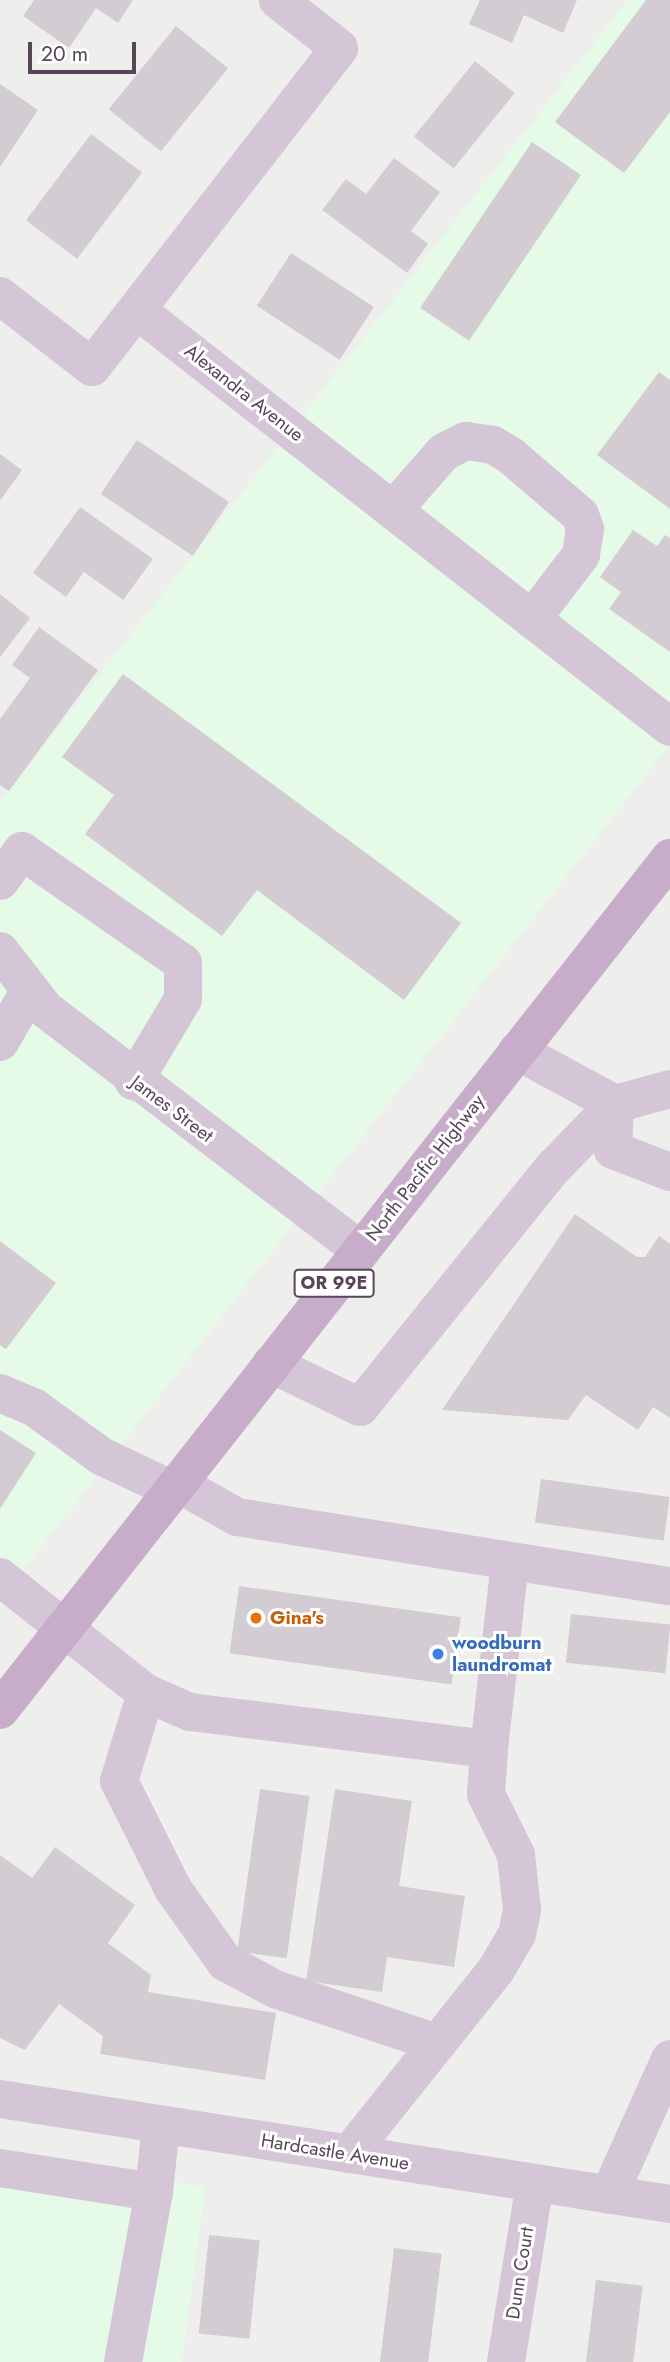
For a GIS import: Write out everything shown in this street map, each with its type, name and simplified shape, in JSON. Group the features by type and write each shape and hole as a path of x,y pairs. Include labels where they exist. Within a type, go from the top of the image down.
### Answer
{"main road":[{"name":"North Pacific Highway","path":"0,1710 670,858"}],"street":[{"path":"0,296 92,367 339,48 278,0"},
{"name":"Alexandra Avenue","path":"138,311 670,727"},
{"path":"393,510 444,452 466,441 493,445 511,456 580,515 585,529 581,555 532,619"},
{"path":"0,880 22,851 183,963 183,999 134,1081"},
{"name":"James Street","path":"0,951 45,1009 134,1081 360,1250"},
{"path":"0,1042 30,990"},
{"path":"517,1051 615,1104"},
{"path":"271,1364 360,1407 554,1167 615,1104 670,1089"},
{"path":"615,1104 613,1150 670,1172"},
{"path":"0,1393 35,1408 101,1456 237,1517 670,1586"},
{"path":"349,2154 496,1970 517,1934 522,1910 516,1855 486,1794 510,1562"},
{"path":"0,1577 66,1626 146,1693 190,1712 489,1749"},
{"path":"146,1693 119,1781 173,1889 225,1962 275,1989 437,2043"},
{"path":"609,2195 670,2059"},
{"name":"Hardcastle Avenue","path":"0,2099 670,2204"},
{"path":"123,2362 154,2192 161,2124"},
{"path":"0,2168 154,2192"},
{"name":"Dunn Court","path":"506,2362 535,2183"}],"shaded area":[{"path":"628,0 670,0 670,744 0,1599 0,802"},
{"path":"0,2156 205,2187 182,2362 0,2362"}],"building":[{"path":"34,0 133,0 118,23 96,8 69,48 23,16"},
{"path":"480,0 577,0 563,33 524,15 512,43 469,24"},
{"path":"646,0 670,0 670,112 624,173 555,122"},
{"path":"176,26 228,68 161,151 109,109"},
{"path":"475,61 515,93 454,168 414,136"},
{"path":"0,84 38,110 0,167"},
{"path":"91,134 142,173 77,259 26,220"},
{"path":"532,142 581,175 469,341 420,308"},
{"path":"394,158 440,192 411,231 428,244 407,273 322,210 346,179 366,194"},
{"path":"291,253 374,307 340,360 257,306"},
{"path":"659,372 670,380 670,509 597,455"},
{"path":"137,440 229,502 193,556 101,494"},
{"path":"0,454 22,470 0,501"},
{"path":"80,507 153,559 123,600 84,572 66,597 33,573"},
{"path":"633,530 657,546 665,535 670,538 670,652 609,609 621,592 600,577"},
{"path":"0,594 30,618 0,657"},
{"path":"39,627 98,670 9,791 0,785 0,719 30,678 12,665"},
{"path":"123,674 461,923 404,1000 257,890 222,936 85,834 114,795 62,757"},
{"path":"575,1214 637,1257 645,1257 659,1236 670,1244 670,1418 653,1407 638,1430 586,1395 568,1420 442,1410"},
{"path":"0,1241 56,1283 6,1349 0,1345"},
{"path":"0,1430 36,1453 0,1509"},
{"path":"541,1479 670,1497 664,1541 535,1523"},
{"path":"239,1586 461,1617 451,1685 230,1653"},
{"path":"571,1614 670,1624 665,1673 566,1663"},
{"path":"260,1789 310,1796 287,1958 237,1951"},
{"path":"335,1789 412,1801 399,1886 465,1896 454,1967 387,1957 382,1992 306,1981"},
{"path":"55,1847 135,1905 108,1943 151,1975 148,1992 276,2013 265,2080 100,2054 103,2036 59,2004 25,2050 0,2038 0,1855 32,1878"},
{"path":"209,2235 260,2240 249,2339 199,2333"},
{"path":"394,2248 442,2254 428,2362 380,2362"},
{"path":"596,2280 643,2286 633,2362 586,2362"}],"place":[{"name":"Gina's","path":"256,1618"},
{"name":"woodburn laundromat","path":"438,1654"}]}
